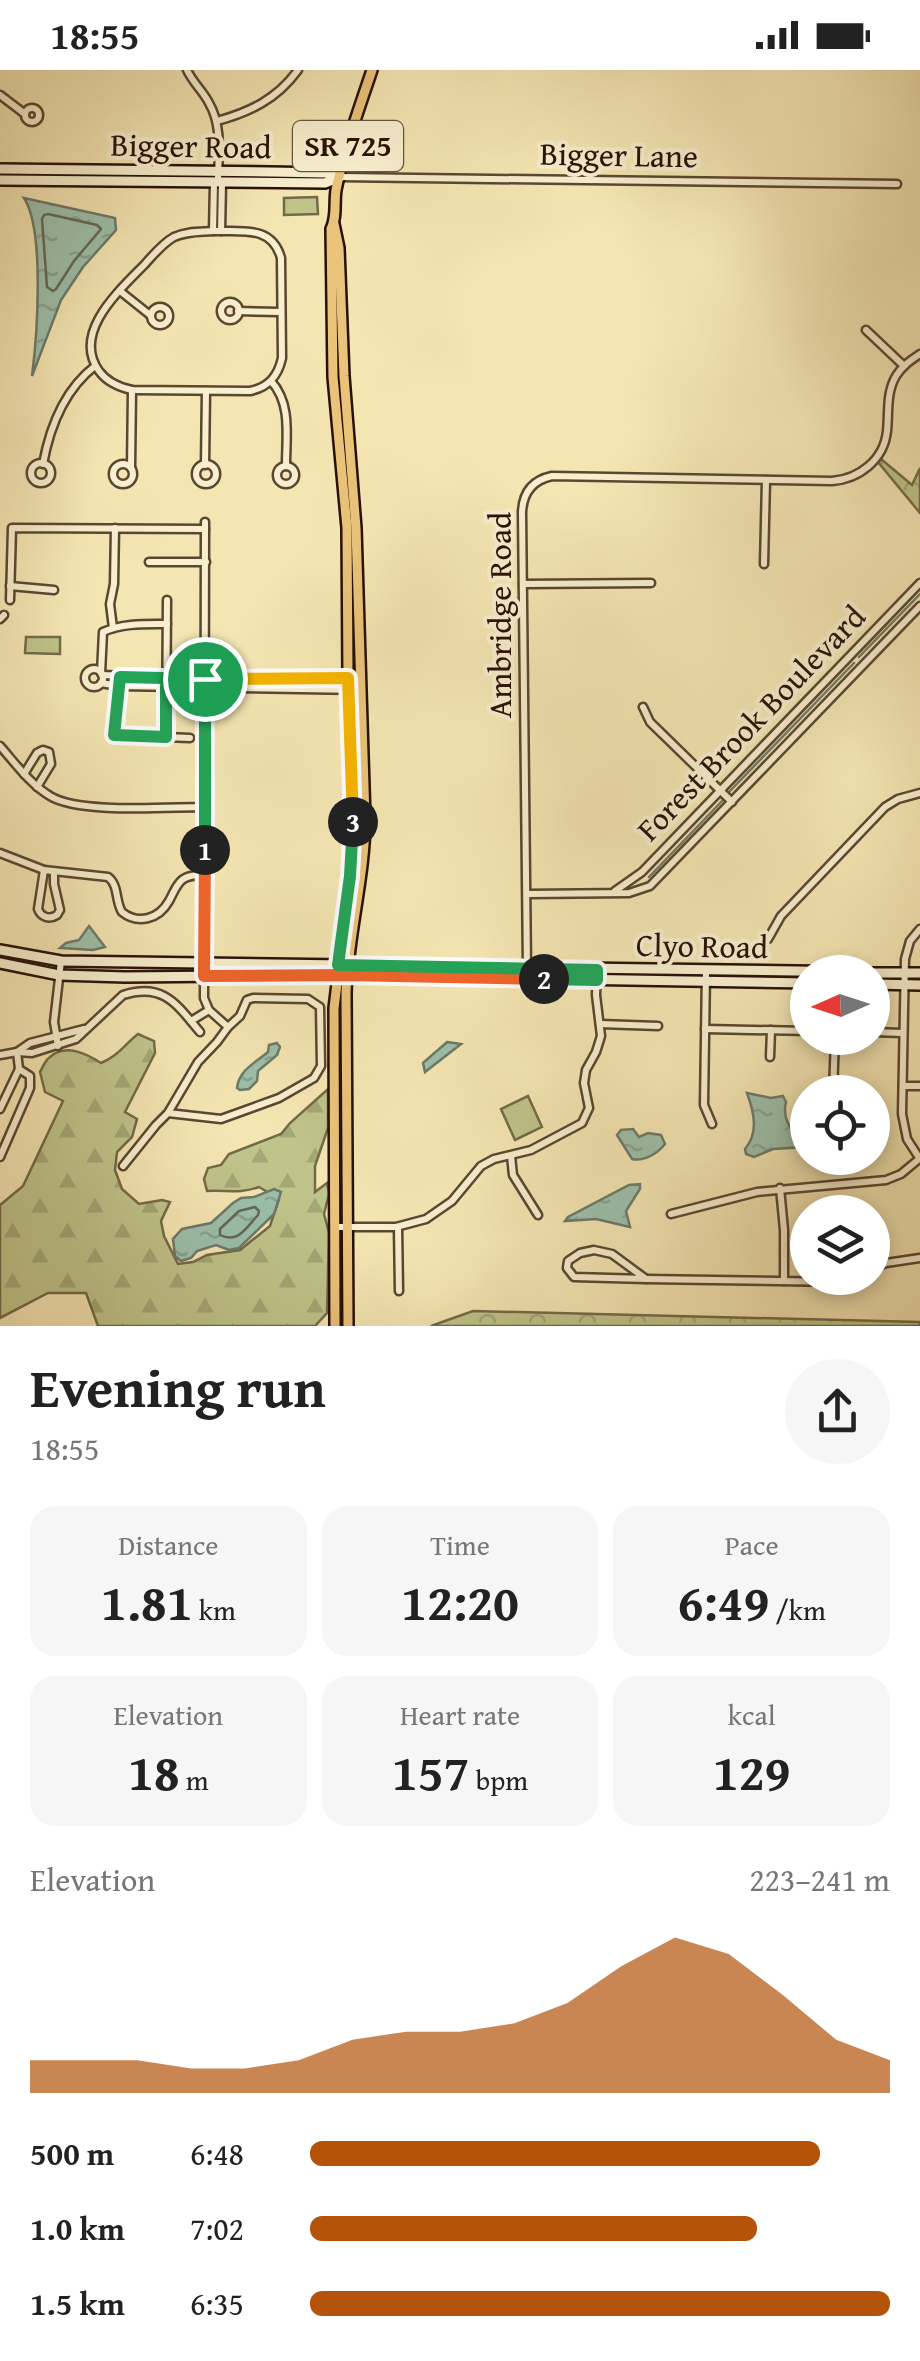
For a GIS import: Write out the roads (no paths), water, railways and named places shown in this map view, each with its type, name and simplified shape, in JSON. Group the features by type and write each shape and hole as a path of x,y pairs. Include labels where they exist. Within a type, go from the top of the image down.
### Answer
{"main road":[{"name":"SR 725","path":"335,1326 333,1031 364,836 361,690 341,409 339,248 334,224 336,191 372,70"},
{"name":"SR 725","path":"348,1326 342,970 354,820 348,678 352,528"},
{"path":"334,1114 346,1114"}],"street":[{"path":"187,70 217,122 217,231"},
{"path":"217,122 263,104 298,70"},
{"path":"0,95 25,114"},
{"name":"Bigger Road","path":"0,169 325,183 340,178"},
{"name":"Bigger Lane","path":"340,178 898,184"},
{"name":"Bigger Road","path":"0,180 218,180"},
{"path":"217,231 262,234 277,246 281,258 282,358 277,373 262,388 250,391 132,390 114,384 96,366 91,350 94,328 120,291 170,240 184,234 217,231"},
{"path":"120,291 151,315"},
{"path":"238,312 280,312"},
{"path":"866,330 904,366 920,354"},
{"path":"42,464 62,406 80,380 96,366"},
{"name":"Ambridge Road","path":"527,974 522,505 530,488 552,476 848,479 864,470 882,448 887,434 888,396 904,366"},
{"path":"272,380 286,406 286,466"},
{"path":"131,468 132,390"},
{"path":"205,465 206,391"},
{"path":"764,564 766,480"},
{"path":"10,600 12,528 205,526 204,998 210,1010 228,1027"},
{"path":"113,628 110,604 115,528"},
{"path":"148,562 206,562"},
{"path":"523,584 651,582"},
{"name":"Forest Brook Boulevard","path":"614,892 642,872 920,583"},
{"path":"10,586 54,590"},
{"path":"166,737 167,600"},
{"name":"Forest Brook Boulevard","path":"527,894 633,892 650,886 920,606"},
{"path":"167,624 113,628 102,634 102,677 166,686 360,677"},
{"path":"119,682 167,676 205,683 361,690"},
{"path":"119,682 114,735 190,738"},
{"path":"643,707 650,722 732,802"},
{"path":"0,746 37,787 57,800 79,806 204,807"},
{"path":"24,774 37,753 49,752 51,764 37,787"},
{"path":"768,939 781,916 885,807 898,798 920,793"},
{"path":"0,852 44,870 108,877 115,884 122,912 142,920 165,908 183,879 205,875"},
{"path":"44,870 38,908 48,918 60,910 54,872"},
{"path":"671,1214 780,1188 886,1180 920,1159 904,1129 902,1086 904,973 908,944 920,930"},
{"name":"Clyo Road","path":"0,950 61,961 204,970 790,974"},
{"path":"58,1046 54,1022 61,961"},
{"name":"Clyo Road","path":"0,963 58,974 125,977 204,970"},
{"path":"890,973 920,973"},
{"path":"335,1227 398,1227 417,1223 452,1201 487,1162 530,1150 572,1130 586,1118 589,1102 585,1078 600,1043 597,974"},
{"path":"706,976 704,1105 712,1124"},
{"name":"Clyo Road","path":"706,976 790,982"},
{"path":"890,985 920,985"},
{"path":"0,1055 32,1052 76,1038 123,995 132,992 170,997 200,1032"},
{"path":"123,1166 168,1114 198,1062 240,1016 247,1000 308,999 320,1007 320,1071 314,1078 279,1098 221,1119 168,1114"},
{"path":"190,1021 210,1010"},
{"path":"600,1024 658,1026"},
{"path":"18,1052 30,1043 85,1028"},
{"path":"706,1029 790,1031"},
{"path":"770,1057 771,1030"},
{"path":"890,1032 903,1032"},
{"path":"0,1109 19,1070 18,1052"},
{"path":"0,1156 30,1088 30,1076 19,1070"},
{"path":"902,1086 920,1086"},
{"path":"511,1156 513,1174 538,1214"},
{"path":"780,1188 784,1281"},
{"path":"398,1227 399,1291"},
{"path":"646,1278 612,1254 601,1251 580,1253 566,1265 574,1276 646,1278 790,1281"},
{"path":"890,1262 920,1258"}],"water":[{"path":"24,198 115,218 116,230 83,267 61,300 32,376 37,258 31,213"},
{"path":"89,926 105,947 60,948 79,940"},
{"path":"447,1042 461,1044 425,1072 423,1063"},
{"path":"277,1043 277,1055 258,1071 257,1081 249,1089 237,1088 244,1072 268,1052 269,1045"},
{"path":"747,1093 783,1096 790,1148 773,1149 754,1157 746,1154 754,1122"},
{"path":"633,1129 639,1137 648,1133 661,1135 665,1144 650,1156 632,1159 617,1135 621,1130"},
{"path":"640,1184 626,1211 630,1227 596,1219 565,1221 629,1185"},
{"path":"274,1189 281,1192 274,1214 239,1248 229,1250 216,1245 181,1261 175,1256 173,1239 182,1229 211,1223 241,1198"}],"waterway":[{"path":"859,657 920,594"},
{"path":"729,792 854,663"},
{"path":"649,877 723,800"}]}
